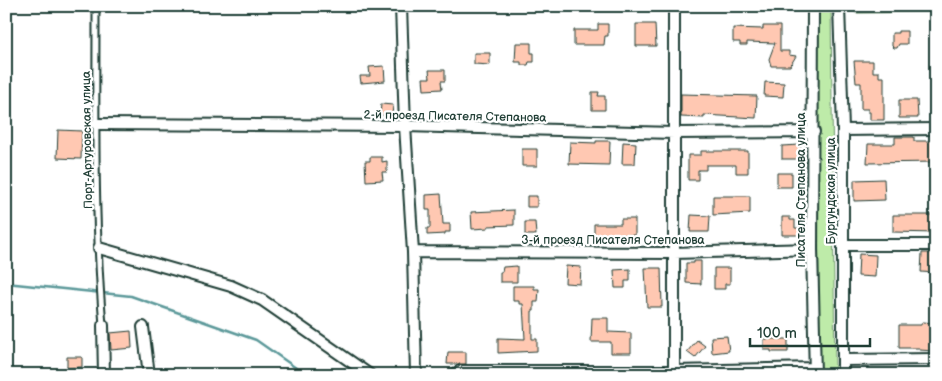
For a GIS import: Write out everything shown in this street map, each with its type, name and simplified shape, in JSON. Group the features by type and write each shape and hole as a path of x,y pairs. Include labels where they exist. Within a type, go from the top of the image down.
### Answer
{"street":[{"path":"401,6 405,126 413,252 416,375"},
{"path":"674,6 674,373"},
{"name":"Писателя Степанова улица","path":"813,6 814,132 812,249 815,371"},
{"name":"Бургундская улица","path":"839,6 843,130 843,375"},
{"name":"2-й проезд Писателя Степанова","path":"96,124 405,126 674,133 814,132"},
{"path":"843,130 936,129"},
{"path":"844,245 936,245"},
{"path":"99,248 230,286 262,300 370,375"},
{"name":"3-й проезд Писателя Степанова","path":"413,252 674,253 812,249"},
{"path":"103,325 104,375"},
{"path":"143,327 149,375"},
{"path":"843,360 936,360"},
{"path":"453,375 460,371 674,373 815,371"}],"lane":[{"name":"Порт-Артуровская улица","path":"96,6 99,274 103,325"},
{"path":"6,366 7,375"}],"green space":[{"path":"855,6 936,6 936,12 855,13"},
{"path":"818,8 831,8 835,375 819,375"}],"building":[{"path":"598,24 608,24 608,36 605,36 604,45 574,45 574,30 598,30"},
{"path":"636,24 655,24 656,46 636,46"},
{"path":"763,26 780,26 780,51 789,51 789,55 796,56 790,66 771,66 769,59 775,43 747,42 747,45 740,45 740,42 733,42 733,28 763,29"},
{"path":"898,31 907,31 907,44 899,44 897,48 894,48 892,46 892,33 898,33"},
{"path":"516,43 531,43 531,53 534,53 534,62 529,62 528,65 521,65 521,62 515,62"},
{"path":"474,53 490,53 490,65 474,64"},
{"path":"854,61 873,61 873,72 879,72 879,77 884,77 884,120 870,120 868,109 861,109 861,83 856,83"},
{"path":"384,66 385,81 361,83 360,76 370,76 369,67"},
{"path":"429,70 445,70 445,81 441,81 442,89 424,90 423,78 430,78"},
{"path":"765,82 784,83 783,97 764,96"},
{"path":"592,92 599,92 598,96 605,96 605,110 592,110"},
{"path":"681,94 757,96 756,118 704,115 704,118 681,117"},
{"path":"899,100 917,100 918,118 899,118"},
{"path":"381,104 393,105 392,116 380,115"},
{"path":"58,130 82,131 81,159 57,158"},
{"path":"895,137 914,137 914,141 936,141 936,162 867,163 868,144 895,144"},
{"path":"596,141 610,141 609,165 569,164 570,142 596,143"},
{"path":"623,142 636,143 635,164 622,164"},
{"path":"800,145 800,159 782,159 782,146"},
{"path":"522,149 537,149 537,166 522,166"},
{"path":"701,151 748,151 748,173 736,173 736,165 706,165 706,170 698,170 698,180 688,180 688,155 701,155"},
{"path":"370,157 382,157 382,162 387,161 387,172 382,172 383,180 366,181 365,161 370,161"},
{"path":"777,173 792,173 792,187 777,187"},
{"path":"884,179 885,200 854,201 854,180"},
{"path":"441,194 443,224 450,224 450,232 427,235 427,228 430,228 430,210 426,210 426,195"},
{"path":"527,196 537,196 537,207 527,207"},
{"path":"713,196 750,196 750,213 713,215"},
{"path":"514,210 514,225 472,229 471,212"},
{"path":"691,215 710,216 709,232 690,232"},
{"path":"893,215 936,215 936,233 893,232"},
{"path":"782,217 790,217 790,220 795,220 795,228 800,228 800,235 782,235"},
{"path":"621,219 635,219 635,235 613,235 612,241 594,241 594,224 621,224"},
{"path":"525,222 535,222 536,235 525,235"},
{"path":"922,253 936,253 936,273 921,272"},
{"path":"859,254 876,255 875,277 858,276"},
{"path":"694,261 701,261 701,284 686,283 686,263 694,263"},
{"path":"517,266 517,282 500,282 500,272 502,272 503,267"},
{"path":"566,266 581,267 580,284 565,283"},
{"path":"645,268 661,268 662,307 647,307"},
{"path":"714,268 730,268 730,284 725,284 725,289 714,289"},
{"path":"630,269 630,281 625,281 625,288 615,288 614,270"},
{"path":"513,286 534,286 534,289 539,289 538,302 534,302 534,311 532,311 532,339 537,339 537,351 498,353 498,338 525,339 523,304 519,304 519,301 513,301"},
{"path":"592,318 608,318 608,332 631,333 631,353 611,353 611,342 591,342"},
{"path":"922,322 936,323 934,351 919,350 919,348 899,348 899,325 921,325"},
{"path":"131,331 132,348 111,350 110,333"},
{"path":"727,336 729,351 712,353 711,337"},
{"path":"764,339 788,339 788,352 764,350"},
{"path":"697,340 705,346 695,358 687,352"},
{"path":"448,352 466,352 466,364 447,364"},
{"path":"67,357 82,357 82,367 67,368"}],"waterway":[{"path":"6,283 131,296 256,340 306,375"}]}
